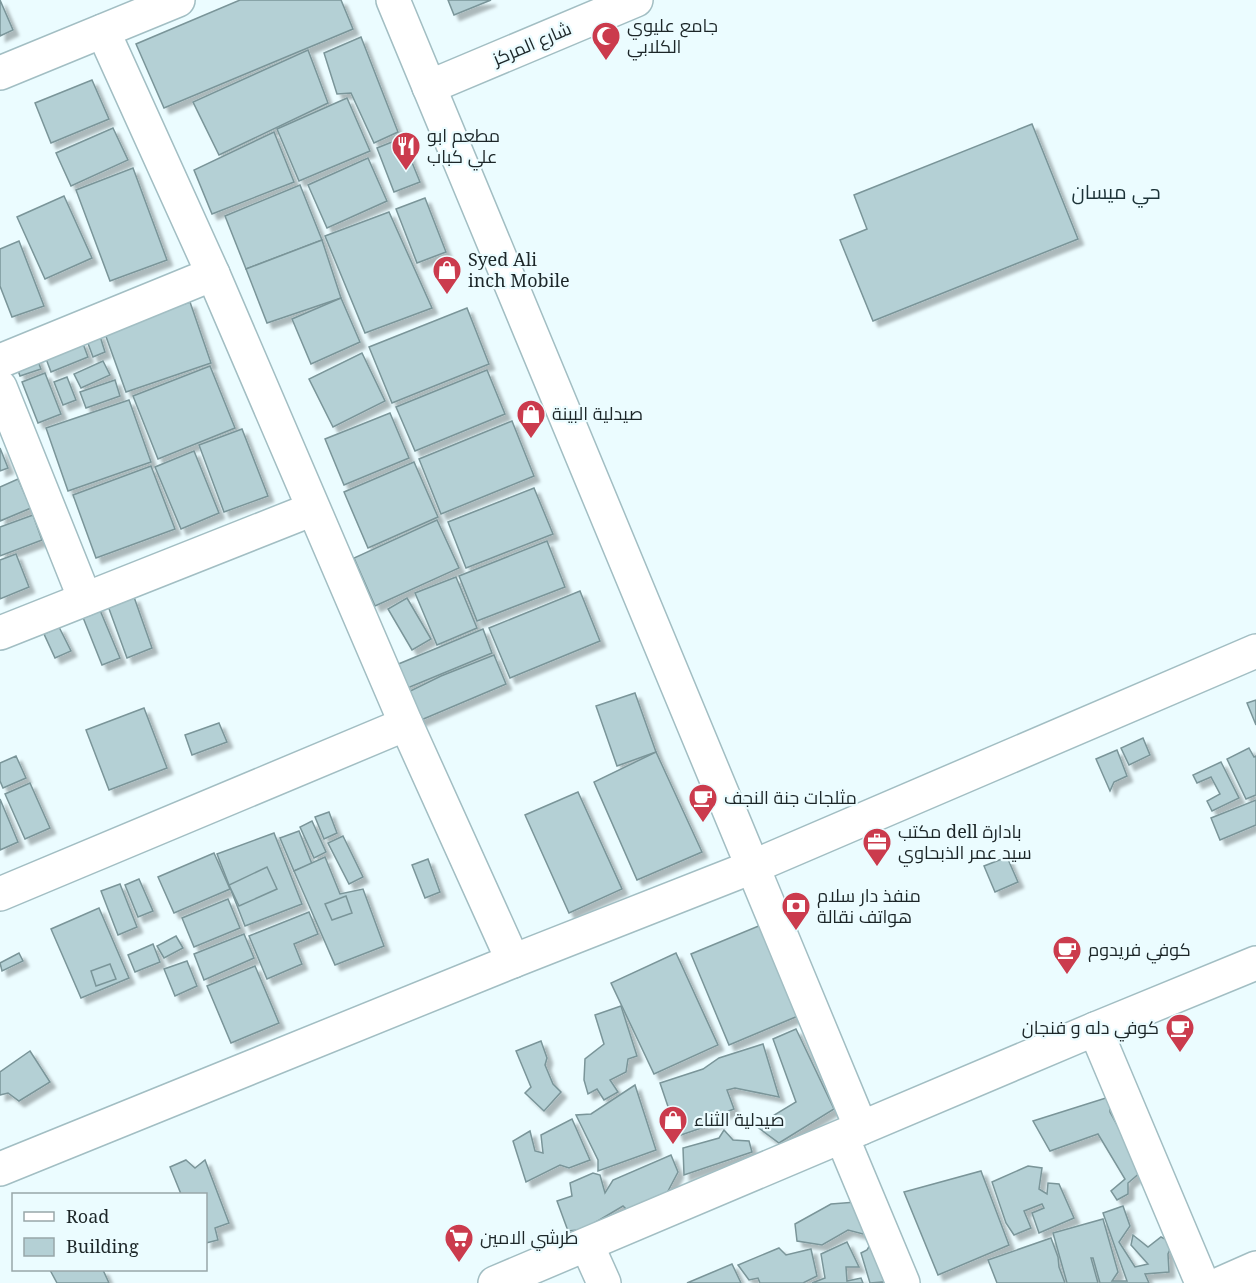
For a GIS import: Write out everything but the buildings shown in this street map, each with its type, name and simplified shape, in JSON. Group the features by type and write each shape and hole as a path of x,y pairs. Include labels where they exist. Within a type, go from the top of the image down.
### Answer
{"street":[{"path":"0,73 178,0"},
{"path":"393,0 752,867 851,1132 903,1283"},
{"name":"شارع المركز","path":"429,87 636,0"},
{"path":"103,31 213,274 406,724 513,961"},
{"path":"0,361 213,274"},
{"path":"0,387 85,599"},
{"path":"0,633 313,508"},
{"path":"0,1169 513,961 752,867 1256,651"},
{"path":"0,894 406,724"},
{"path":"495,1283 1256,963"},
{"path":"1095,1029 1202,1283"},
{"path":"587,1245 604,1283"},
{"path":"1222,1283 1256,1268"}],"place":[{"name":"جامع عليوي الكلابي","path":"606,62"},
{"name":"مطعم ابو علي كباب","path":"406,172"},
{"name":"Syed Ali inch Mobile","path":"447,296"},
{"name":"صيدلية البينة","path":"531,440"},
{"name":"مثلجات جنة النجف","path":"703,824"},
{"name":"مكتب dell بادارة سيد عمر الذبحاوي","path":"877,868"},
{"name":"منفذ دار سلام هواتف نقالة","path":"796,932"},
{"name":"كوفي فريدوم","path":"1067,976"},
{"name":"كوفي دله و فنجان","path":"1180,1054"},
{"name":"صيدلية الثناء","path":"673,1146"},
{"name":"طرشي الامين","path":"459,1264"}],"district":[{"name":"حي ميسان","path":"1116,192"}]}
